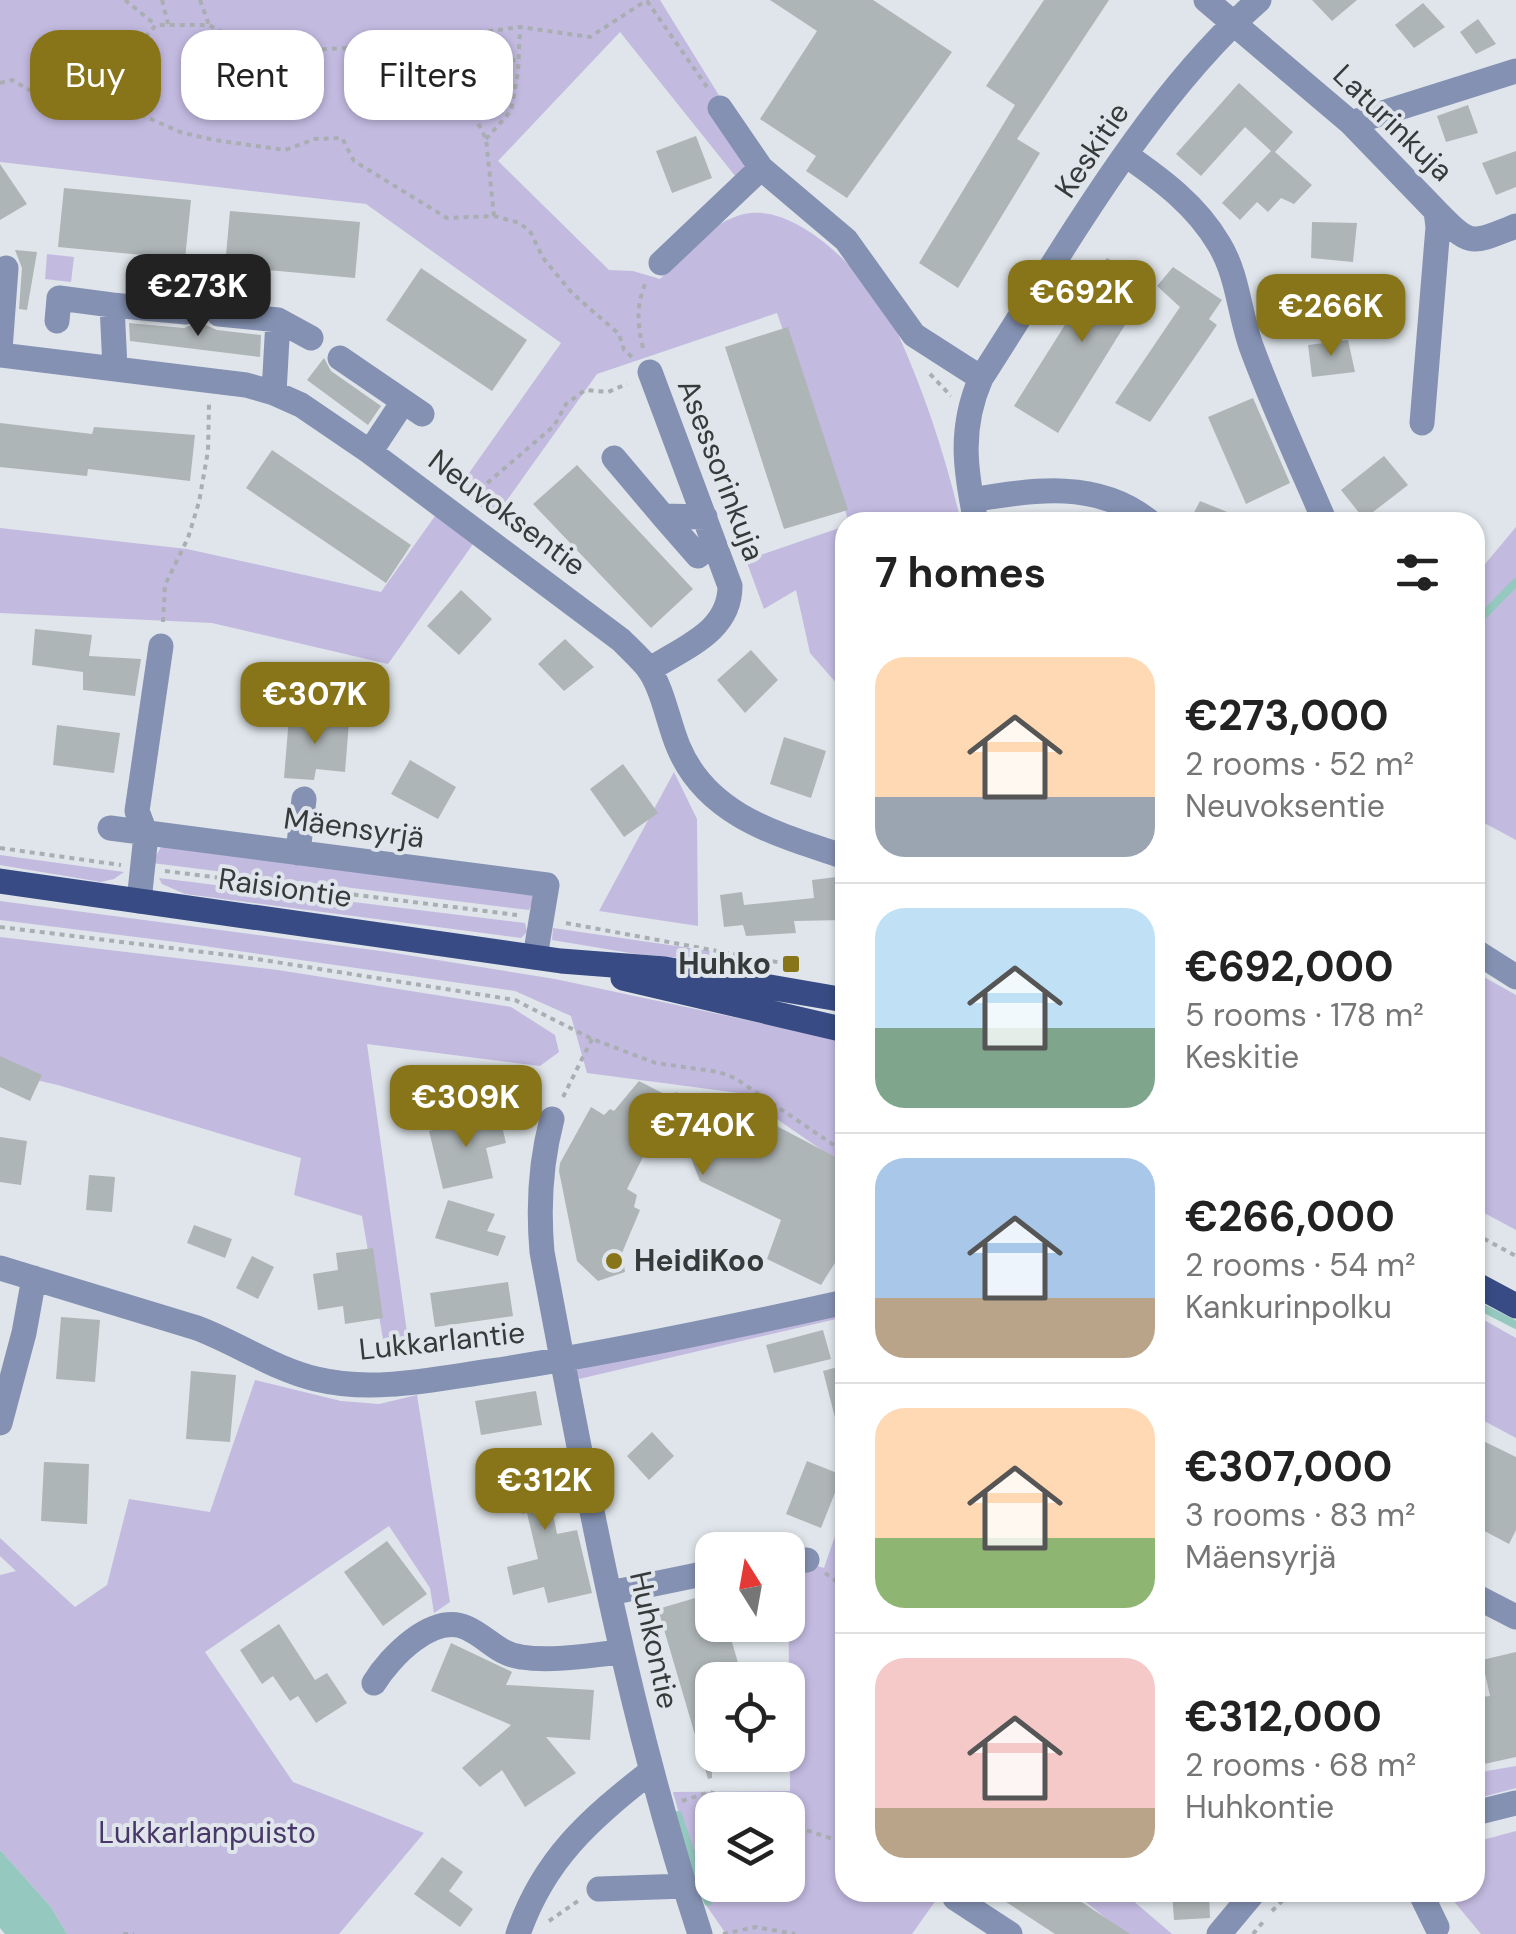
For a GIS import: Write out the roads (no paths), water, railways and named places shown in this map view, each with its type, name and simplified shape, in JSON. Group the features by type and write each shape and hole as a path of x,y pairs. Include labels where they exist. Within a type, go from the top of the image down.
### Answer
{"main road":[{"name":"Raisiontie","path":"0,881 560,961 665,970 835,998"},
{"name":"Raisiontie","path":"560,961 835,1028"},
{"path":"1485,1289 1516,1306"}],"street":[{"name":"Laturinkuja","path":"1206,0 1351,124 1436,210 1438,228 1422,423"},
{"name":"Keskitie","path":"974,512 964,450 970,402 981,378 1156,113 1233,23 1259,0"},
{"path":"1351,124 1516,71"},
{"path":"720,108 761,168 846,240 914,335 981,378"},
{"path":"1126,154 1182,196 1219,244 1233,273 1249,340 1263,377 1321,512"},
{"path":"660,263 761,168"},
{"path":"1436,210 1459,236 1470,240 1482,240 1516,226"},
{"path":"0,352 6,268"},
{"path":"57,321 59,298 186,312"},
{"path":"112,305 114,368"},
{"path":"219,314 278,320 312,338"},
{"path":"274,393 278,320"},
{"name":"Neuvoksentie","path":"0,352 37,360 246,385 301,406 370,452 621,640 650,670 680,752 703,785 730,811 762,829 835,854"},
{"path":"340,358 413,408 370,452"},
{"name":"Asessorinkuja","path":"634,374 705,518 730,586 726,616 650,670"},
{"path":"614,458 698,556"},
{"path":"974,512 1049,490 1115,500 1134,512"},
{"path":"663,516 705,518"},
{"path":"139,900 146,835 137,811 161,646"},
{"path":"298,853 304,799"},
{"name":"Mäensyrjä","path":"110,828 547,885 534,957"},
{"path":"1485,957 1516,977"},
{"name":"Huhkontie","path":"552,1119 538,1208 542,1252 622,1652 650,1772 700,1934"},
{"name":"Lukkarlantie","path":"0,1268 212,1334 281,1367 346,1384 415,1382 562,1360 835,1304"},
{"path":"0,1424 34,1278"},
{"path":"610,1593 695,1576"},
{"path":"1485,1601 1516,1617"},
{"path":"374,1683 395,1654 426,1633 456,1624 471,1629 494,1647 520,1657 622,1652"},
{"path":"518,1934 536,1888 556,1858 604,1807 650,1772"},
{"path":"1485,1810 1516,1803"},
{"path":"608,1888 685,1886"},
{"path":"961,1902 1010,1934"},
{"path":"1219,1934 1246,1902"},
{"path":"1425,1902 1437,1927"}],"waterway":[{"path":"1485,614 1516,582"},
{"path":"1485,1309 1516,1325"},
{"path":"678,1815 695,1864"}],"place":[{"name":"Huhko","path":"791,964"},
{"name":"HeidiKoo","path":"614,1261"}],"park label":[{"name":"Lukkarlanpuisto","path":"207,1833"}]}
